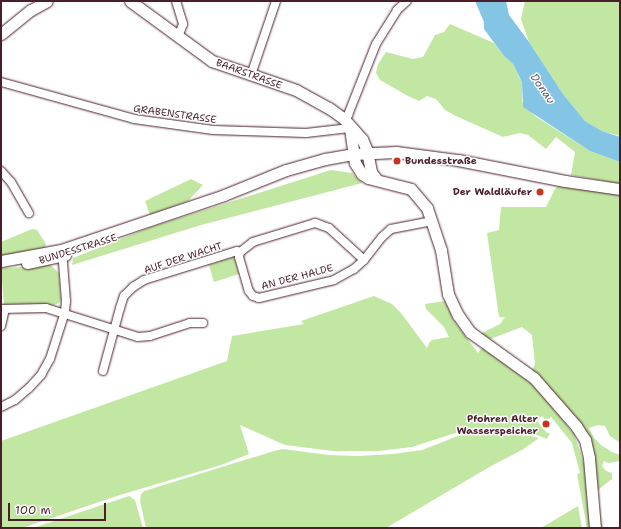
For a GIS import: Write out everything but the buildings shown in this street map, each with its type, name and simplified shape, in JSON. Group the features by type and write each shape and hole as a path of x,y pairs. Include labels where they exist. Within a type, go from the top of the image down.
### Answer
{"street":[{"path":"1,34 31,10 47,1"},
{"name":"BAARSTRASSE","path":"130,1 212,61 296,90 330,108 362,139 371,172 376,180"},
{"path":"176,1 183,24 178,37"},
{"path":"251,75 276,2 285,1"},
{"path":"407,1 397,10 376,44 348,115 347,124 357,168 362,174 376,180 410,189 426,208 432,221 441,250 448,294 458,315 470,332 534,378 564,410 584,440 589,458 595,528"},
{"name":"GRABENSTRASSE","path":"1,82 134,119 213,130 306,133 347,124"},
{"name":"BUNDESSTRASSE","path":"1,262 26,263 62,253 224,194 288,175 354,158 396,152 429,156 620,189"},
{"path":"1,172 11,182 29,212"},
{"name":"AN DER HALDE","path":"240,252 239,261 249,291 253,296 259,298 334,280 354,269 364,260 382,237 391,229 432,221"},
{"path":"240,252 253,242 315,223 329,228 364,260"},
{"name":"AUF DER WACHT","path":"103,371 124,296 133,287 144,280 237,251 240,252"},
{"path":"1,407 22,395 41,375 50,359 65,312 66,301 62,253"},
{"path":"1,326 3,309 46,308 65,312 138,337 150,336 190,323 203,323"}],"green space":[{"path":"525,1 620,1 620,136 602,131 585,121 563,94 529,42 521,19"},
{"path":"450,24 494,43 504,56 513,64 522,83 522,102 535,116 590,151 620,162 620,184 571,175 575,152 556,137 546,149 528,135 520,133 503,137 445,110 436,99 427,96 419,101 380,80 376,73 378,64 386,52 413,59 423,57 435,35 444,32"},
{"path":"331,170 352,173 362,183 201,225 72,265 73,258 151,227"},
{"path":"191,179 203,185 188,201 150,215 145,201"},
{"path":"561,184 620,194 620,443 610,436 605,426 598,425 589,428 594,438 601,445 620,455 620,461 608,463 604,461 602,466 606,471 612,473 612,479 599,489 598,492 602,528 597,528 587,440 531,373 535,364 532,335 522,327 488,340 480,334 500,324 505,317 499,317 487,233 499,230 501,207 546,207 555,189"},
{"path":"32,229 37,230 46,244 45,249 1,258 1,242"},
{"path":"234,257 239,274 214,282 209,265"},
{"path":"48,263 59,273 61,300 59,303 54,305 43,304 4,306 1,268 29,267"},
{"path":"374,296 392,304 401,313 427,348 432,340 449,337 444,327 426,309 425,304 445,301 454,321 478,353 482,348 533,385 574,434 586,469 590,528 587,528 577,474 580,473 572,443 551,417 546,421 542,416 537,421 547,433 550,433 547,439 529,432 515,429 476,428 412,447 378,451 333,451 285,445 240,425 249,454 221,465 120,495 22,528 1,528 1,441 227,361 232,336 304,324 301,321"},
{"path":"478,432 517,433 539,438 522,450 491,466 386,528 146,528 140,501 141,494 144,491 274,451 283,449 328,455 358,456 393,454 422,450 458,436"},
{"path":"129,496 135,500 143,528 33,528"},
{"path":"578,506 582,528 541,528"}],"water":[{"name":"Donau","path":"475,1 506,1 509,15 529,42 563,94 585,121 602,131 620,137 620,162 590,151 523,107 522,83 520,78 513,64 504,56 484,29 484,22"}],"place":[{"name":"Bundesstraße","path":"397,161"},
{"name":"Der Waldläufer","path":"540,192"},
{"name":"Pfohren Alter Wasserspeicher","path":"546,424"}]}
